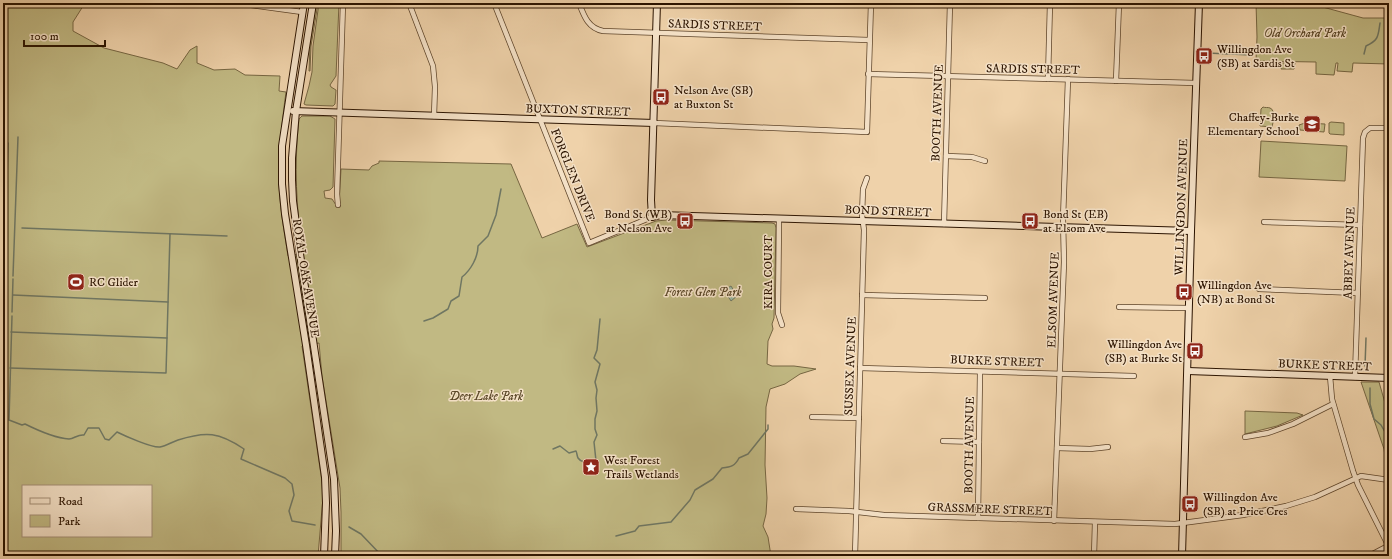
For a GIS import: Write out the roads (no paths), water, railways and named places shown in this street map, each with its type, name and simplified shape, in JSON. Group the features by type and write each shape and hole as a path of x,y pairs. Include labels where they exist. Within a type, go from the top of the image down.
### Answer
{"main road":[{"name":"ROYAL OAK AVENUE","path":"304,3 282,146 282,184 284,214 292,255 325,477 326,503 324,556"},
{"name":"ROYAL OAK AVENUE","path":"313,3 296,111 292,158 292,180 293,201 300,254 334,479 336,531 335,556"},
{"path":"652,217 651,200 658,3"},
{"name":"WILLINGDON AVENUE","path":"1182,556 1191,231 1200,3"},
{"name":"BUXTON STREET","path":"287,111 654,123"},
{"name":"BOND STREET","path":"652,217 668,215 1191,231"},
{"name":"BURKE STREET","path":"1188,371 1389,378"}],"street":[{"path":"237,3 302,12"},
{"path":"338,205 339,113 343,3"},
{"path":"410,3 433,66 435,87 434,116"},
{"name":"FORGLEN DRIVE","path":"494,3 539,120 589,243"},
{"name":"SARDIS STREET","path":"579,3 588,23 596,29 603,31 869,40"},
{"path":"868,74 870,3"},
{"name":"BOOTH AVENUE","path":"944,224 950,3"},
{"path":"1048,79 1050,3"},
{"path":"1116,81 1119,3"},
{"name":"SARDIS STREET","path":"868,74 1196,83"},
{"name":"BUXTON STREET","path":"654,123 867,132 868,74"},
{"name":"ELSOM AVENUE","path":"1054,520 1064,262 1068,80"},
{"name":"ABBEY AVENUE","path":"1355,377 1363,138 1366,130 1372,127 1389,128"},
{"path":"946,156 972,157 985,161"},
{"name":"SUSSEX AVENUE","path":"855,556 864,227 863,189 867,178"},
{"name":"BOND STREET","path":"589,243 652,217"},
{"name":"KIRA COURT","path":"779,219 778,314 782,325"},
{"path":"1264,222 1360,226"},
{"path":"1259,289 1357,293"},
{"path":"862,295 985,298"},
{"path":"1119,307 1189,308"},
{"name":"BURKE STREET","path":"860,368 1134,376"},
{"name":"BOOTH AVENUE","path":"978,518 980,372"},
{"path":"1330,376 1333,404 1356,478 1389,546 1369,556"},
{"path":"1245,437 1268,433 1293,424 1333,404"},
{"path":"812,416 859,418"},
{"path":"943,441 979,442"},
{"path":"1057,448 1090,449 1108,447"},
{"path":"1356,478 1362,476 1389,480"},
{"name":"GRASSMERE STREET","path":"796,509 884,515 1183,524 1243,515 1286,506 1315,497 1356,478"},
{"path":"1094,556 1095,522"}],"waterway":[{"path":"1364,54 1366,46 1376,40 1380,23"},
{"path":"1207,53 1252,55"},
{"path":"13,276 18,137"},
{"path":"3,319 8,143"},
{"path":"424,321 433,318 448,309 451,301 459,296 462,277 473,263 477,254 478,246 488,236 496,215 501,189"},
{"path":"22,228 227,236"},
{"path":"10,368 166,373 170,234"},
{"path":"12,312 13,279"},
{"path":"13,295 168,302"},
{"path":"12,316 9,420 22,425 25,424 52,435 69,439 84,435 88,428 99,428 105,439 109,440 117,432 156,447 197,435 205,434 220,436 244,449 241,459 285,478 292,484 294,495 289,511 292,521 315,525"},
{"path":"553,449 560,446 569,453 576,451 578,458 581,461 593,463 596,461 594,442 597,435 595,429 597,390 595,382 600,364 594,358 597,350 600,319"},
{"path":"11,332 167,338"},
{"path":"1365,366 1366,338"},
{"path":"1370,388 1370,404 1374,419 1381,425 1389,439"},
{"path":"616,536 635,531 639,526 671,522 690,500 695,490 713,479 722,468 732,466 739,458 748,454 768,429 768,425"},
{"path":"349,527 361,534 382,556"}],"place":[{"name":"Willingdon Ave (SB) at Sardis St","path":"1204,56"},
{"name":"Nelson Ave (SB) at Buxton St","path":"661,97"},
{"name":"Chaffey-Burke Elementary School","path":"1312,124"},
{"name":"Bond St (WB) at Nelson Ave","path":"685,221"},
{"name":"Bond St (EB) at Elsom Ave","path":"1030,221"},
{"name":"RC Glider","path":"76,282"},
{"name":"Willingdon Ave (NB) at Bond St","path":"1184,292"},
{"name":"Willingdon Ave (SB) at Burke St","path":"1195,351"},
{"name":"West Forest Trails Wetlands","path":"591,467"},
{"name":"Willingdon Ave (SB) at Price Cres","path":"1190,504"}],"park label":[{"name":"Old Orchard Park","path":"1305,33"},
{"name":"Forest Glen Park","path":"703,292"},
{"name":"Deer Lake Park","path":"486,396"}]}
